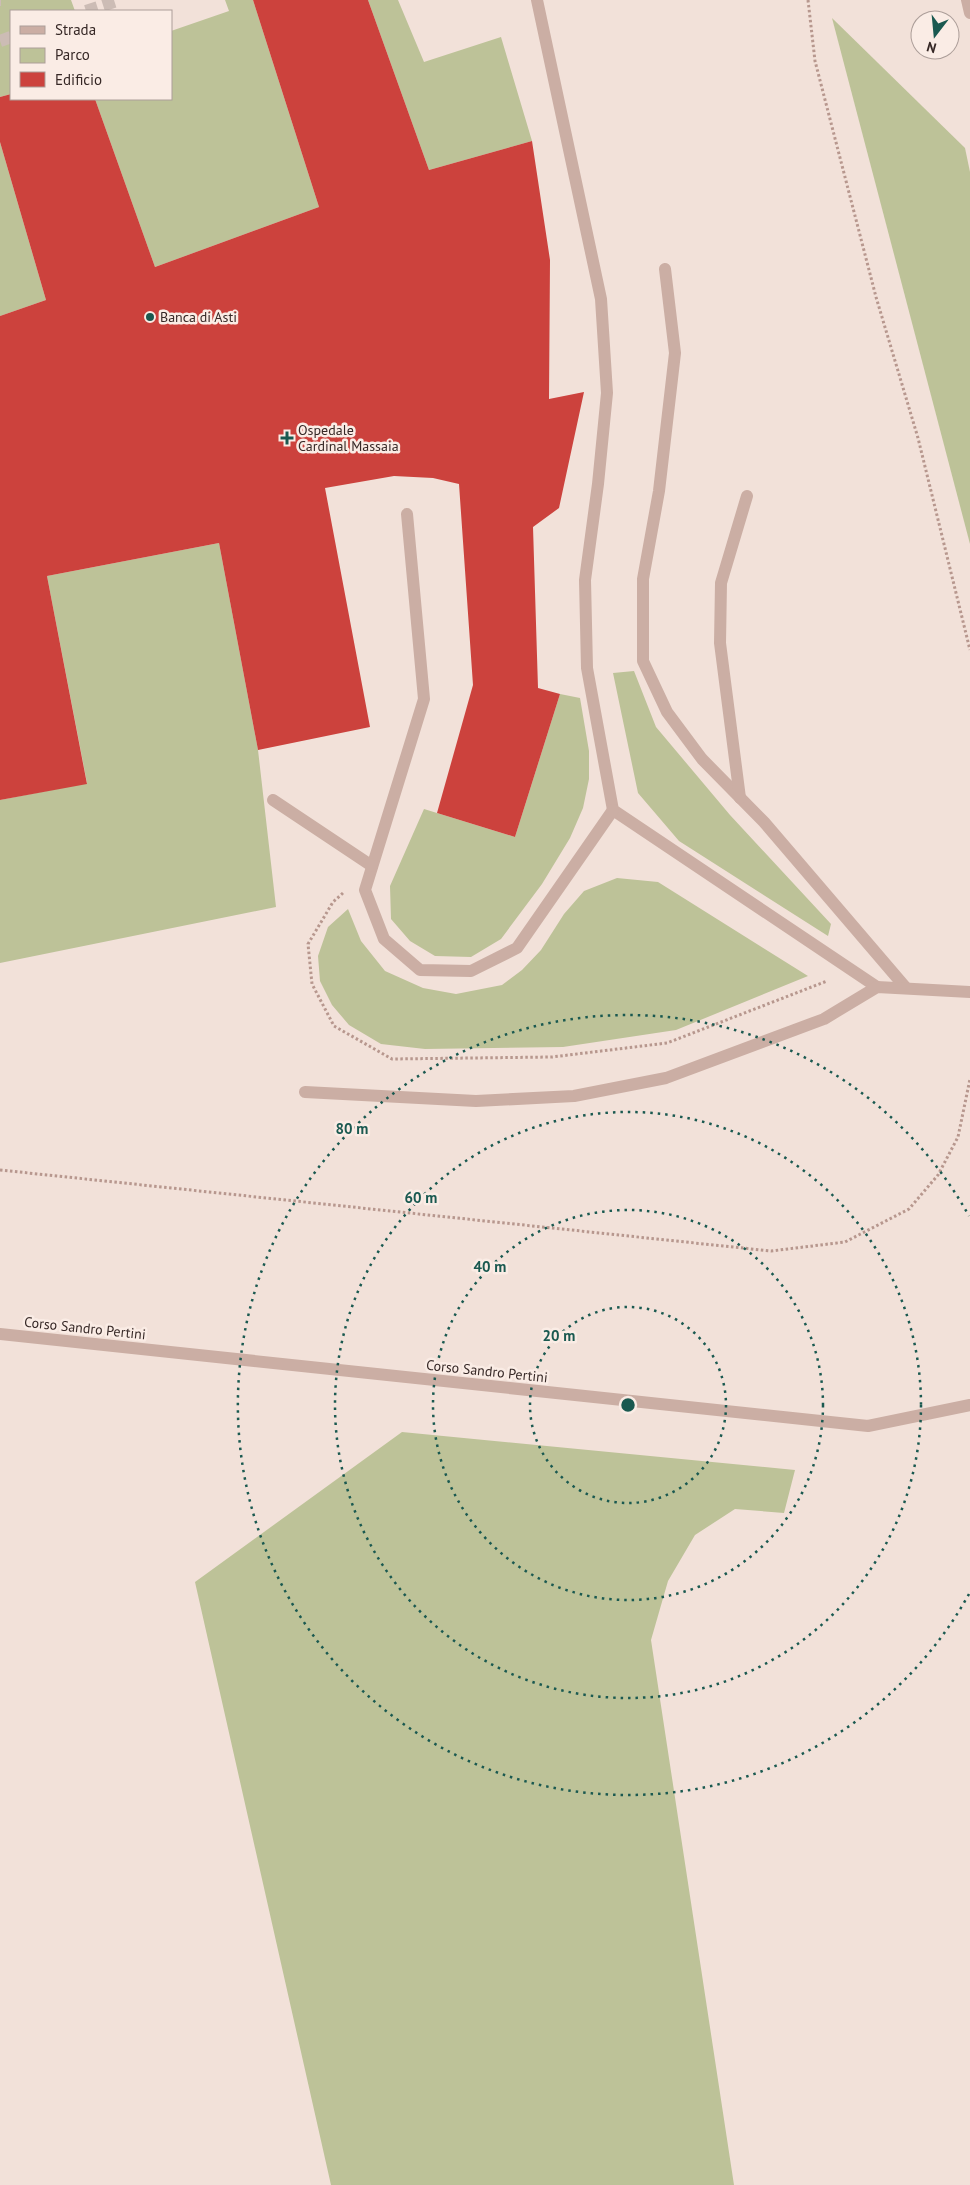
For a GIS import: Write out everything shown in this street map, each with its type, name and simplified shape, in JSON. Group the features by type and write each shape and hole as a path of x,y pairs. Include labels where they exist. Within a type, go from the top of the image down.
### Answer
{"street":[{"path":"537,0 601,299 607,393 598,484 585,580 587,668 614,810 877,986 970,992"},
{"path":"967,0 970,13"},
{"path":"665,269 675,353 659,491 643,579 643,661 667,712 702,759 828,895 906,988"},
{"path":"740,798 720,643 721,583 747,496"},
{"path":"407,514 424,699 365,890 384,939 420,970 471,971 517,948 614,810"},
{"path":"273,800 372,866"},
{"path":"305,1092 476,1101 574,1096 666,1078 824,1019 877,986"},
{"name":"Corso Sandro Pertini","path":"0,1334 868,1426 970,1406"}],"path":[{"path":"808,0 815,61 876,297 918,438 970,650"},
{"path":"372,866 334,902 308,944 312,984 334,1026 392,1059 552,1057 666,1043 853,971"},
{"path":"0,1170 770,1250 845,1242 909,1208 938,1176 958,1138 970,1079"}],"green space":[{"path":"0,0 71,0 75,10 10,10 10,94 0,97"},
{"path":"225,0 253,0 319,207 155,267 95,100 172,100 172,31 229,11"},
{"path":"368,0 398,0 424,62 501,37 532,141 429,170"},
{"path":"832,18 965,148 970,172 970,544"},
{"path":"0,142 46,300 0,316"},
{"path":"219,543 258,750 276,907 0,963 0,800 87,783 47,576"},
{"path":"634,671 656,727 730,815 831,924 828,936 679,841 638,793 613,673"},
{"path":"560,694 580,698 589,751 589,779 583,808 570,838 542,884 501,939 471,957 435,956 410,941 391,919 390,886 424,809 515,837"},
{"path":"617,878 658,882 808,976 676,1030 563,1047 425,1049 381,1044 349,1025 332,1005 320,981 318,956 328,927 348,909 361,941 385,971 423,988 456,994 502,985 522,970 541,950 564,914 584,891"},
{"path":"402,1432 795,1470 784,1513 735,1509 695,1535 668,1581 651,1640 734,2185 331,2185 195,1582"}],"building":[{"name":"Ospedale Cardinal Massaia","path":"253,0 368,0 429,170 532,141 550,260 549,399 584,392 559,508 533,527 538,688 560,694 515,837 437,813 473,685 459,484 433,478 394,476 325,488 370,727 258,750 219,543 47,576 87,784 0,800 0,316 46,300 0,142 0,97 10,94 10,100 95,100 155,267 319,207"}],"tunnel":[{"path":"89,10 120,0"},
{"path":"0,41 10,37"}],"place":[{"name":"Banca di Asti","path":"150,317"},
{"name":"Ospedale Cardinal Massaia","path":"287,438"}]}
